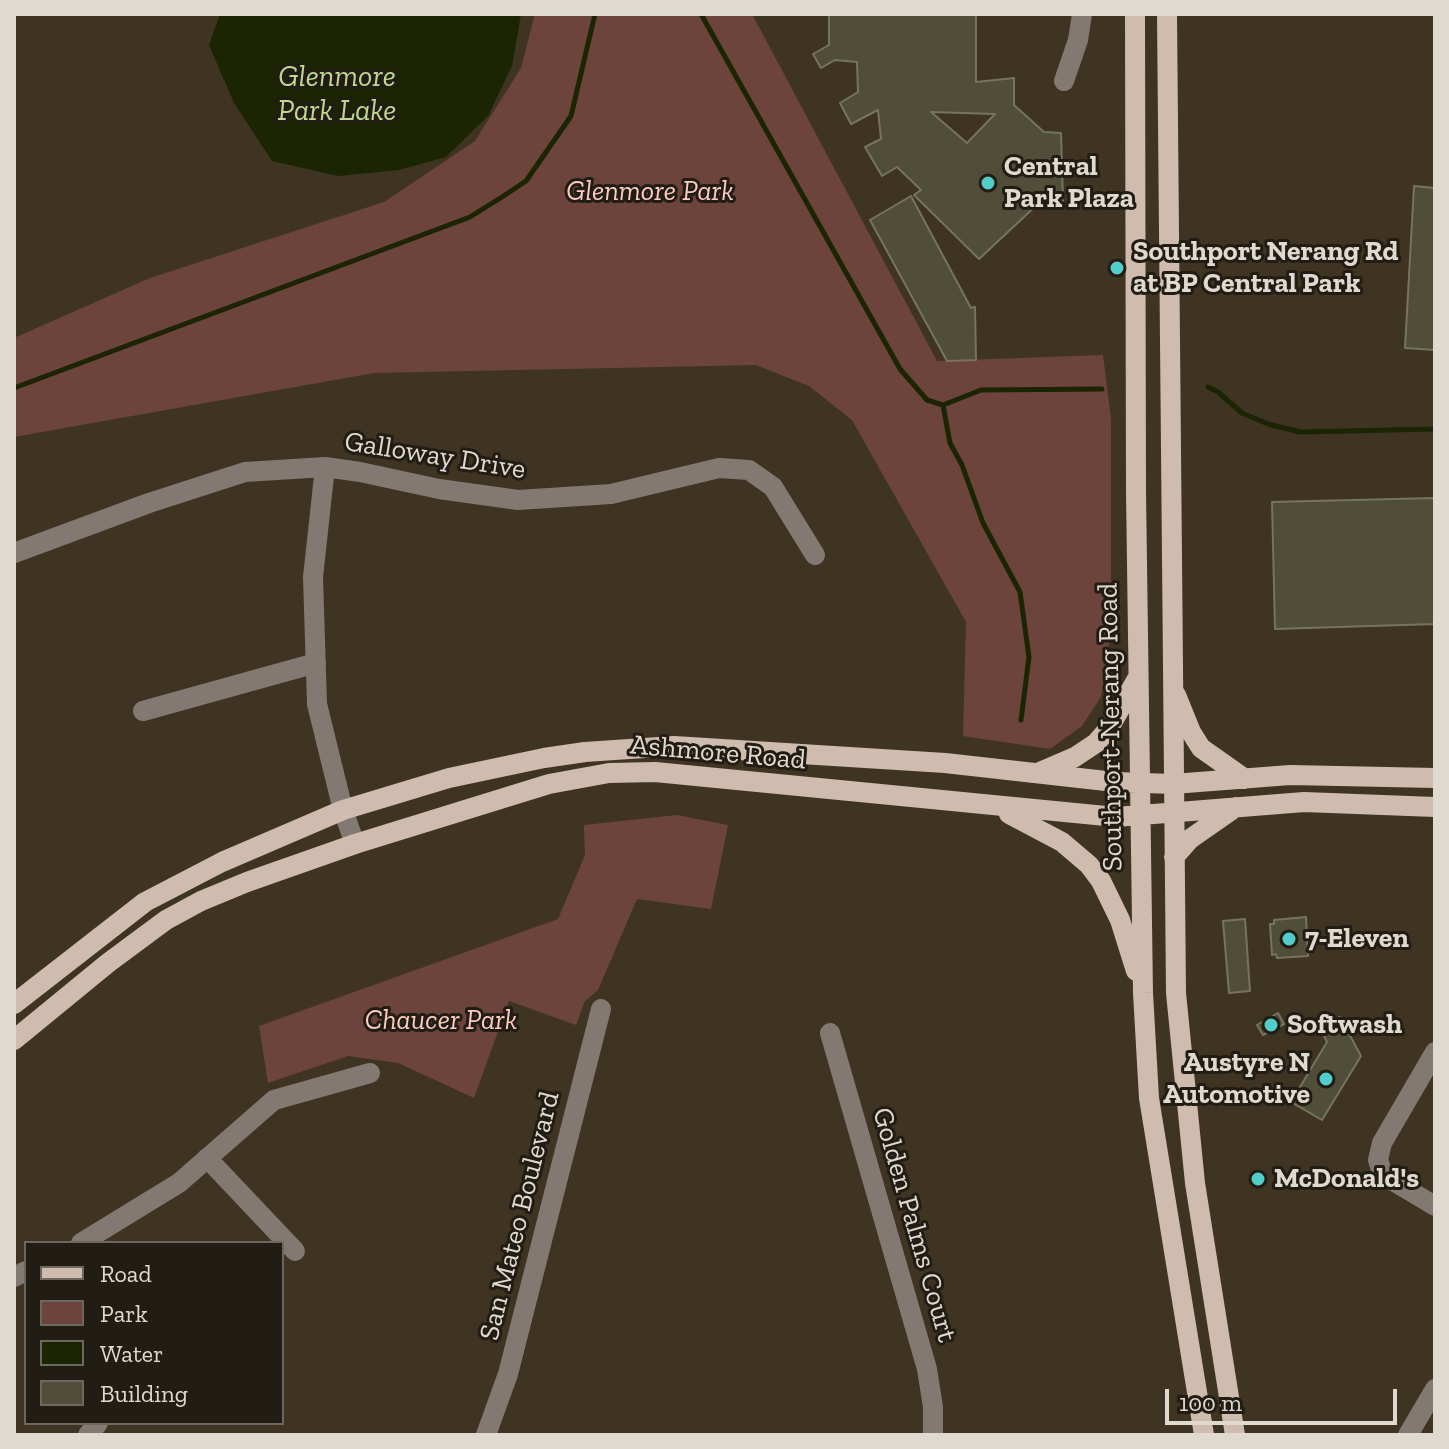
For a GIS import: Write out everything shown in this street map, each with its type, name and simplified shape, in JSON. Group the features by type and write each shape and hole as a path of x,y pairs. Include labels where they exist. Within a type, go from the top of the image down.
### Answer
{"main road":[{"name":"Southport-Nerang Road","path":"1135,14 1136,492 1143,993 1149,1098 1204,1435"},
{"path":"1167,14 1176,993 1186,1112 1235,1435"},
{"path":"1037,774 1075,757 1096,743 1109,728 1139,676"},
{"path":"1172,687 1201,748 1245,779"},
{"name":"Ashmore Road","path":"14,1004 145,902 222,862 343,810 449,778 544,758 674,746 945,763 1139,783 1344,775 1435,778"},
{"name":"Ashmore Road","path":"14,1040 108,963 166,920 201,901 355,844 549,784 609,773 655,772 1116,817 1304,802 1435,807"},
{"path":"995,807 1046,832 1078,853 1089,865 1101,881 1120,920 1143,993"},
{"path":"1174,857 1190,839 1236,807"}],"street":[{"path":"1064,81 1078,40 1082,14"},
{"path":"325,467 313,577 317,704 343,810 355,844"},
{"name":"Galloway Drive","path":"14,553 149,503 245,472 325,467 439,489 518,500 611,494 719,468 749,470 773,487 815,555"},
{"path":"143,711 316,663"},
{"name":"San Mateo Boulevard","path":"486,1435 508,1374 601,1009"},
{"name":"Golden Palms Court","path":"830,1033 927,1369 933,1407 933,1435"},
{"path":"1435,1052 1382,1143 1378,1160 1383,1175 1435,1206"},
{"path":"84,1241 179,1183 274,1100 370,1073"},
{"path":"207,1158 295,1251"},
{"path":"1408,1435 1435,1389"}],"green space":[{"name":"Glenmore Park","path":"535,14 752,14 937,361 1103,355 1111,419 1111,631 1101,697 1082,726 1050,749 963,736 966,622 852,420 809,386 756,365 374,373 14,437 14,338 150,278 384,202 475,141 521,68"},
{"name":"Chaucer Park","path":"677,815 728,825 711,909 637,899 598,990 585,1001 576,1025 509,1001 474,1098 398,1063 348,1056 268,1083 259,1026 558,919 585,855 584,825"}],"water":[{"name":"Glenmore Park Lake","path":"220,14 521,14 512,66 488,116 446,157 399,170 338,176 272,161 234,103 209,45"}],"building":[{"name":"Central Park Plaza","path":"829,14 976,14 976,82 1014,78 1014,105 1044,132 1061,133 1063,201 1040,202 979,259 914,195 921,190 897,167 882,176 865,147 881,139 878,110 851,124 840,103 858,92 857,62 835,60 821,68 813,54 829,45","holes":["931,112 995,114 967,143"]},
{"path":"1414,186 1435,188 1435,350 1405,348"},
{"path":"911,196 971,308 975,307 976,360 947,361 870,220"},
{"path":"1435,498 1435,624 1275,629 1272,502"},
{"name":"7-Eleven","path":"1306,917 1308,956 1277,958 1276,954 1272,955 1270,924 1274,924 1274,920"},
{"name":"7-Eleven","path":"1245,919 1250,991 1229,993 1223,921"},
{"name":"Softwash","path":"1278,1013 1284,1024 1263,1035 1257,1025"},
{"name":"Austyre N Automotive","path":"1340,1017 1361,1056 1322,1120 1291,1102 1327,1042 1320,1027"}],"waterway":[{"path":"14,388 470,217 502,197 526,181 571,116 595,14"},
{"path":"701,14 900,369 927,400 943,405 981,390 1102,389"},
{"path":"1208,387 1242,413 1300,432 1435,429"},
{"path":"943,405 950,443 962,465 983,523 1020,592 1029,657 1021,720"}],"place":[{"name":"Central Park Plaza","path":"988,183"},
{"name":"Southport Nerang Rd at BP Central Park","path":"1117,268"},
{"name":"7-Eleven","path":"1289,939"},
{"name":"Softwash","path":"1271,1025"},
{"name":"Austyre N Automotive","path":"1326,1079"},
{"name":"McDonald's","path":"1258,1179"}]}
